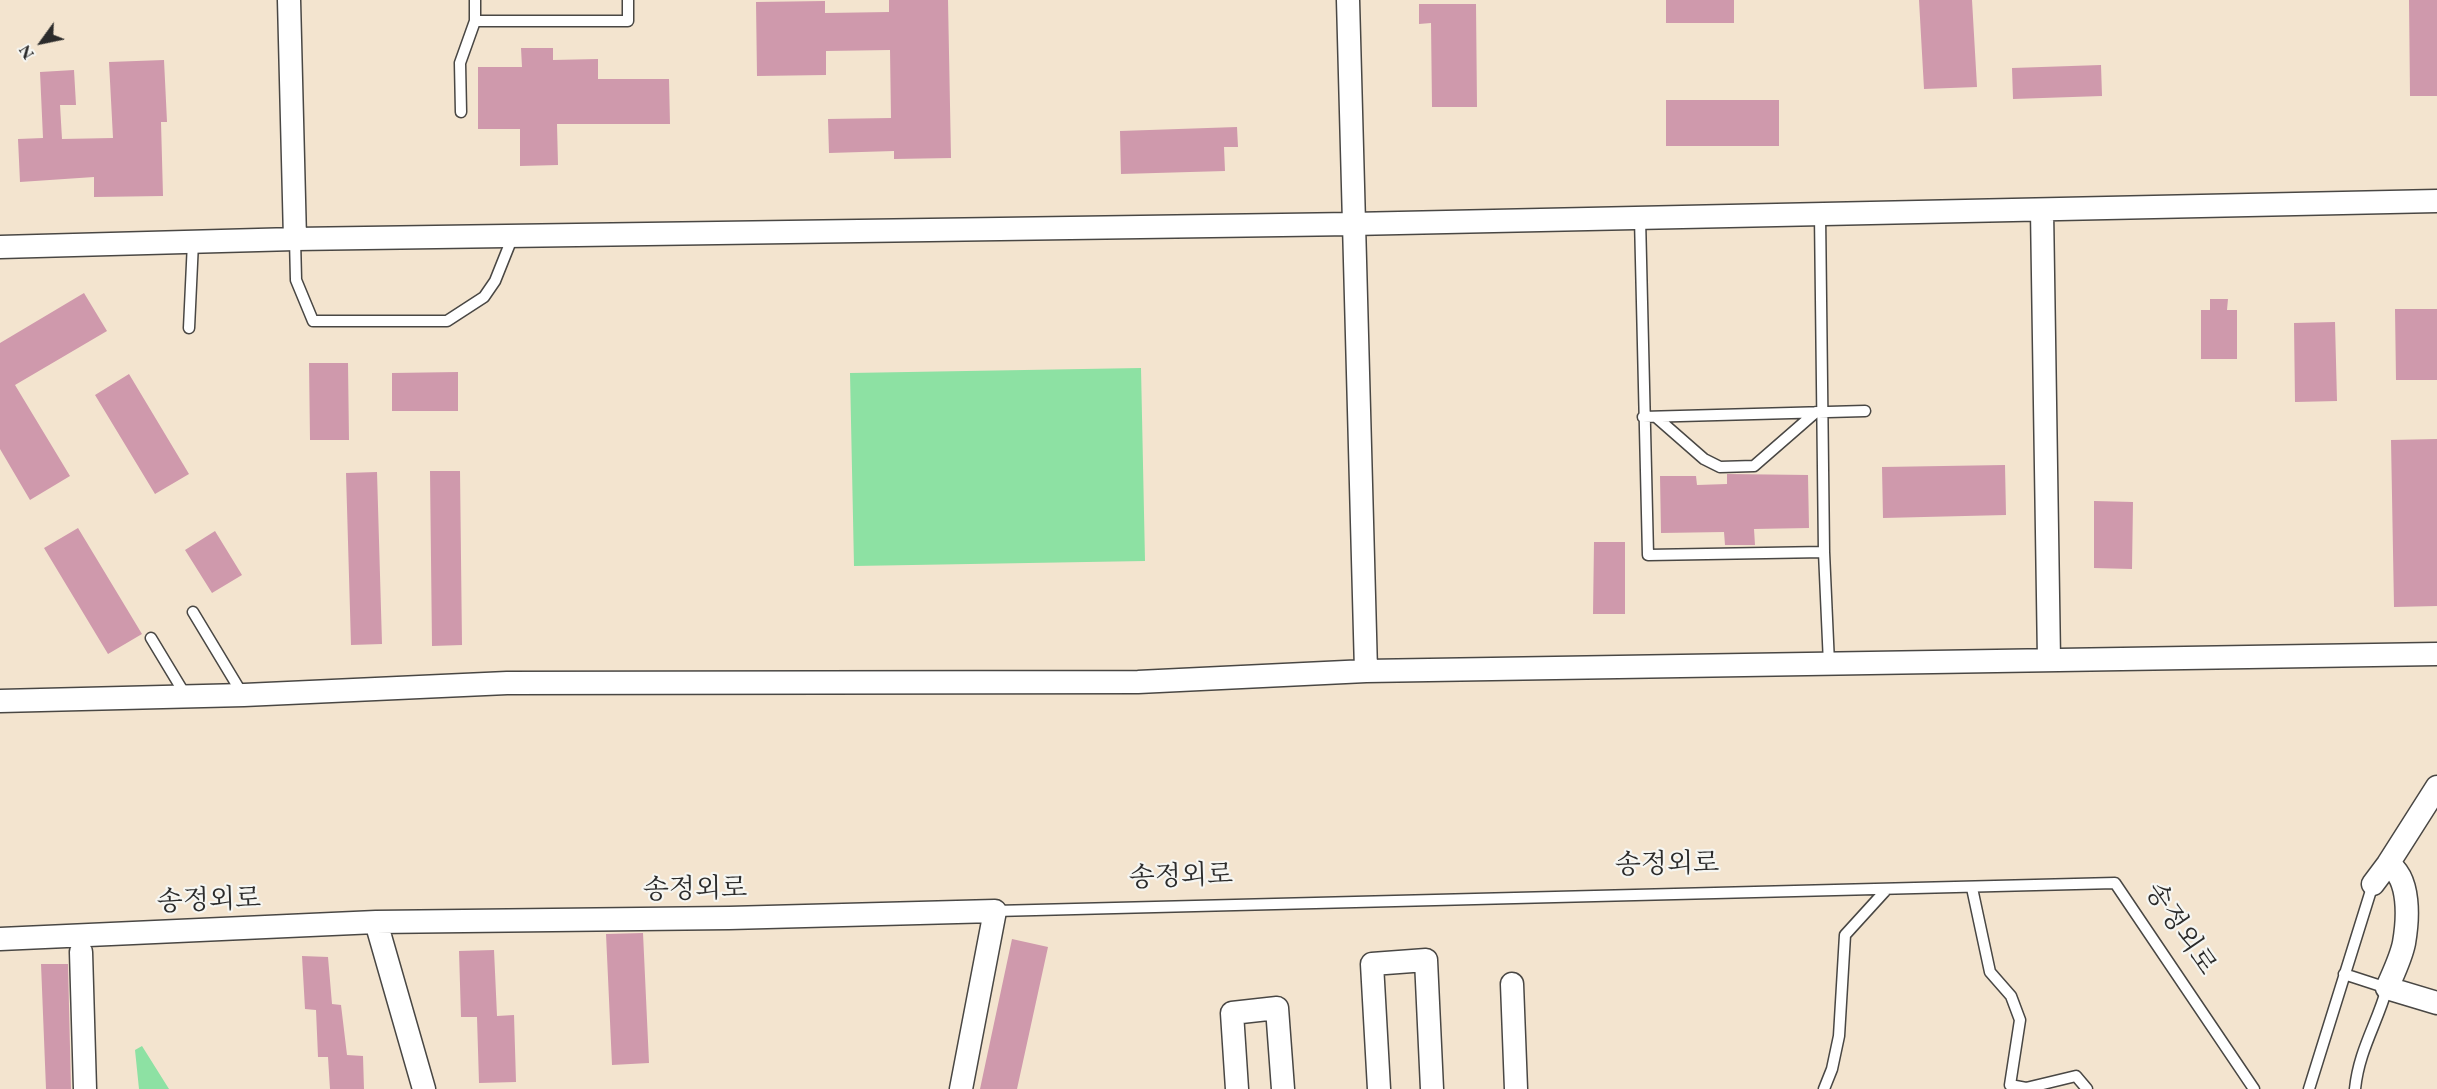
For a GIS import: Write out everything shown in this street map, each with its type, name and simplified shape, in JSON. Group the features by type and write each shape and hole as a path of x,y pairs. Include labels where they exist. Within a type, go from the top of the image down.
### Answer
{"street":[{"path":"289,0 295,239"},
{"path":"1348,0 1352,224 1366,671"},
{"path":"0,247 295,239 1640,219 2437,201"},
{"path":"2042,210 2049,660"},
{"path":"0,701 244,695 507,683 1138,682 1366,671 2437,654"},
{"path":"2373,884 2437,787"},
{"path":"2388,864 2397,869 2403,880 2405,907 2404,944 2387,988 2437,1003"},
{"path":"961,1089 995,911"},
{"name":"송정외로","path":"0,939 376,922 729,918 995,911"},
{"path":"376,922 424,1089"},
{"path":"81,952 85,1089"},
{"path":"1379,1089 1372,964 1426,960 1432,1089"},
{"path":"1512,984 1516,1089"},
{"path":"1238,1089 1232,1013 1277,1008 1283,1089"}],"lane":[{"path":"461,112 460,63 475,21 475,0"},
{"path":"475,21 628,21 628,0"},
{"path":"1820,214 1819,412 1829,664"},
{"path":"1640,219 1648,555 1824,552"},
{"path":"295,239 296,280 313,321 447,321 484,297 495,281 513,236"},
{"path":"189,328 193,242"},
{"path":"1643,417 1866,411"},
{"path":"1656,417 1704,459 1720,467 1754,466 1819,412"},
{"path":"193,612 244,695"},
{"path":"151,638 186,696"},
{"name":"송정외로","path":"995,911 2115,883 2254,1089"},
{"path":"2309,1089 2373,884"},
{"path":"1972,888 1990,972 2011,996 2020,1020 2010,1085 2026,1088 2076,1076 2088,1089"},
{"path":"1824,1089 1832,1069 1839,1036 1845,935 1886,890"},
{"path":"2344,974 2387,988 2381,1011 2357,1065 2355,1089"}],"green space":[{"path":"1141,368 1145,561 854,566 850,373"},
{"path":"142,1046 169,1089 139,1089 135,1050"}],"building":[{"path":"889,0 948,0 951,158 894,159 894,151 829,153 828,119 891,118 890,50 826,51 826,75 757,76 756,2 825,1 825,13 889,12"},
{"path":"1666,0 1734,0 1734,23 1666,23"},
{"path":"1919,0 1972,0 1977,87 1924,89"},
{"path":"2409,0 2437,0 2437,96 2410,96"},
{"path":"1419,4 1476,4 1477,107 1432,107 1431,23 1419,24"},
{"path":"521,48 553,48 553,60 598,59 598,79 669,79 670,124 557,124 558,165 520,166 520,129 478,129 478,67 522,67"},
{"path":"164,60 167,122 161,122 163,196 94,197 94,177 20,182 18,139 43,138 40,72 74,70 76,105 60,105 62,139 113,138 109,62"},
{"path":"2101,65 2102,96 2013,99 2012,68"},
{"path":"1666,100 1779,100 1779,146 1666,146"},
{"path":"1237,127 1238,147 1224,147 1225,171 1121,174 1120,131"},
{"path":"84,293 107,331 15,385 70,476 30,500 0,449 0,343"},
{"path":"2210,299 2228,299 2227,310 2237,310 2237,359 2201,359 2201,310 2210,310"},
{"path":"2395,309 2437,309 2437,380 2396,380"},
{"path":"2335,322 2337,401 2295,402 2294,323"},
{"path":"309,363 348,363 349,440 310,440"},
{"path":"458,372 458,411 392,411 392,373"},
{"path":"129,374 189,474 155,494 95,395"},
{"path":"2437,439 2437,606 2394,607 2391,440"},
{"path":"2005,465 2006,515 1883,518 1882,467"},
{"path":"430,471 460,471 462,645 432,646"},
{"path":"377,472 382,644 351,645 346,473"},
{"path":"1727,474 1808,475 1809,528 1754,529 1755,545 1725,545 1724,532 1661,533 1660,476 1696,476 1697,485 1727,484"},
{"path":"2094,501 2133,502 2132,569 2094,568"},
{"path":"78,528 142,634 108,654 44,548"},
{"path":"215,531 242,575 212,593 185,550"},
{"path":"1594,542 1625,542 1625,614 1593,614"},
{"path":"643,933 649,1063 612,1065 606,934"},
{"path":"1012,939 1048,947 1017,1089 980,1089"},
{"path":"494,950 497,1016 514,1015 516,1082 479,1083 477,1017 461,1017 459,951"},
{"path":"302,956 328,957 332,1004 341,1005 347,1055 363,1056 364,1089 330,1089 328,1057 318,1057 316,1010 305,1009"},
{"path":"41,964 68,964 71,1089 46,1089"}]}
